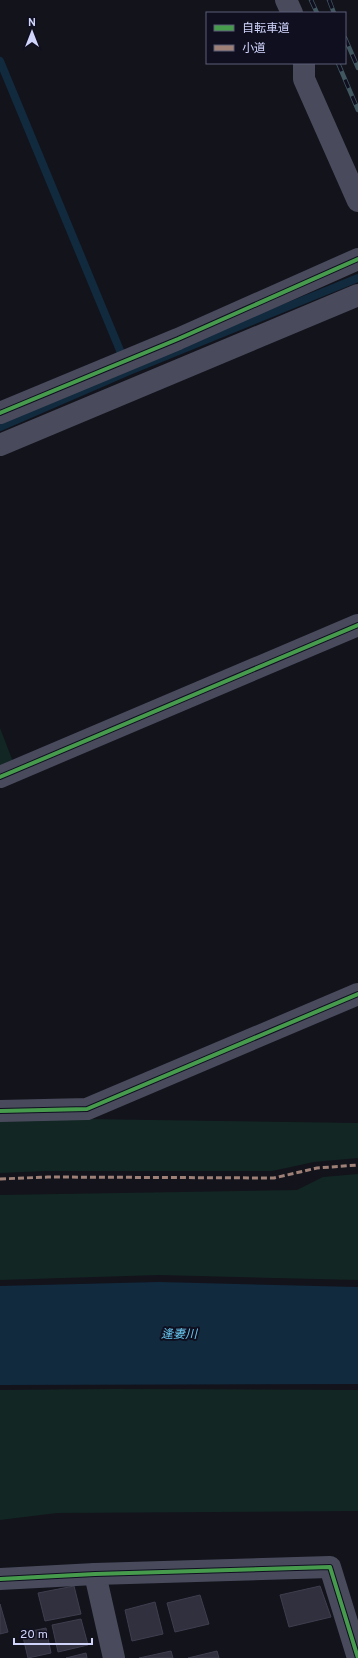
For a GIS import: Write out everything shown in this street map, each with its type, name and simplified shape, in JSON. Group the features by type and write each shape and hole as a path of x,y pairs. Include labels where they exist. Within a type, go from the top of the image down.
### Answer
{"street":[{"path":"286,0 292,12"},
{"path":"304,64 304,79 358,201"},
{"path":"0,413 178,339 358,259"},
{"path":"0,445 358,295"},
{"path":"0,778 358,625"},
{"path":"0,1111 87,1109 358,994"},
{"path":"0,1579 95,1574 330,1567 358,1658"},
{"path":"95,1574 114,1658"}],"green space":[{"path":"0,728 15,767 0,773"},
{"path":"85,1119 358,1123 358,1158 314,1162 272,1171 46,1171 0,1173 0,1121"},
{"path":"358,1174 358,1280 159,1275 0,1280 0,1195 297,1190 323,1177"},
{"path":"0,1390 358,1390 358,1511 57,1513 0,1520"}],"water":[{"name":"逢妻川","path":"159,1282 358,1287 358,1384 0,1385 0,1286"}],"building":[{"path":"74,1586 81,1614 45,1621 38,1593"},
{"path":"320,1586 331,1617 289,1627 280,1595"},
{"path":"200,1595 209,1624 175,1632 167,1603"},
{"path":"155,1602 163,1634 132,1641 125,1610"},
{"path":"0,1604 8,1632 0,1634"},
{"path":"81,1619 88,1645 58,1652 52,1625"},
{"path":"46,1628 51,1653 28,1658 22,1633"},
{"path":"171,1651 173,1658 139,1658"},
{"path":"217,1651 219,1658 188,1658"},
{"path":"86,1653 87,1658 66,1658"}],"waterway":[{"path":"0,61 124,360"},
{"path":"0,427 129,371 358,278"}],"railway":[{"path":"311,0 317,12"},
{"path":"329,0 334,12"},
{"path":"346,40 358,68"},
{"path":"338,64 358,110"}],"marked path":[{"path":"0,1179 48,1177 274,1178 317,1168 358,1165"}],"cycle path":[{"path":"0,413 178,339 358,259"},
{"path":"0,777 358,625"},
{"path":"0,1111 87,1109 358,994"},
{"path":"0,1579 95,1574 330,1567 358,1658"}]}
